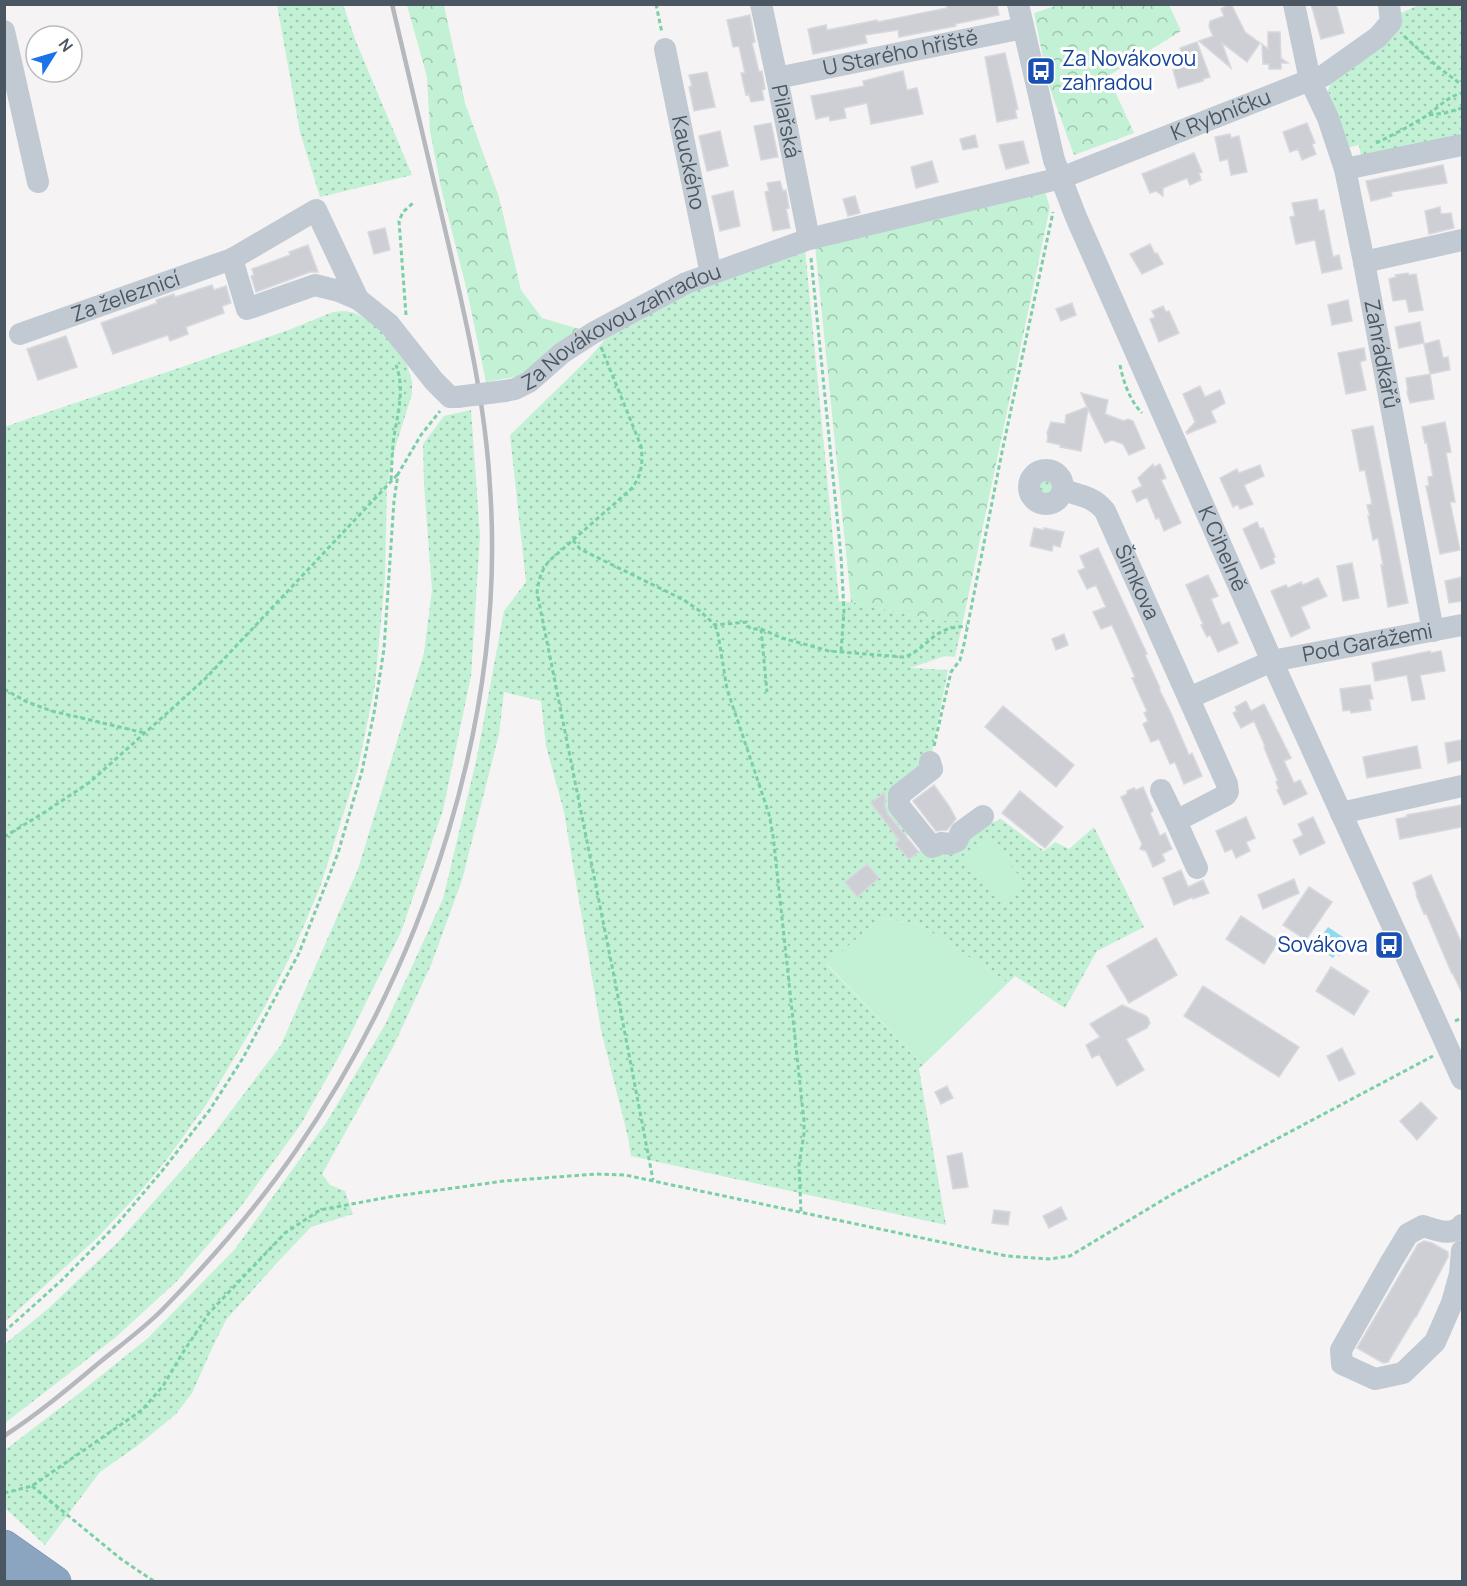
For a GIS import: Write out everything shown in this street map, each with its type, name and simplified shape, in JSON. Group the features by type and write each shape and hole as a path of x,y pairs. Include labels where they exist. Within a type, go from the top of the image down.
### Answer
{"highway":[{"path":"4,1546 55,1581"},
{"path":"5,1579 12,1581"}],"street":[{"name":"Pilařská","path":"761,4 809,239"},
{"name":"K Cihelně","path":"1018,4 1060,178 1272,661 1462,1078"},
{"path":"1294,4 1310,80"},
{"name":"K Rybníčku","path":"1060,178 1323,76 1378,37 1390,13"},
{"name":"U Starého hřiště","path":"777,78 1023,28"},
{"path":"4,31 38,182"},
{"name":"Kauckého","path":"665,49 711,274"},
{"name":"Zahrádkářů","path":"1310,80 1328,118 1345,169 1433,631"},
{"path":"1345,169 1462,145"},
{"name":"Za Novákovou zahradou","path":"454,397 515,389 529,382 562,353 593,333 677,288 711,274 809,239 1060,178"},
{"name":"Za železnicí","path":"20,334 232,259 316,210 358,299"},
{"path":"1364,262 1462,240"},
{"path":"232,259 247,309 315,285 358,299 389,324 402,355 454,397"},
{"name":"Šimkova","path":"1063,490 1094,500 1105,511 1227,784 1228,792 1222,797 1176,821"},
{"name":"Pod Garážemi","path":"1272,661 1462,625"},
{"path":"1189,698 1272,661"},
{"path":"930,762 932,769 899,795 899,806 932,847 957,841 961,832 982,816"},
{"path":"1341,813 1462,786"},
{"path":"1161,790 1197,868"},
{"path":"1423,1226 1462,1238 1460,1274 1452,1303 1435,1342 1403,1373 1375,1379 1342,1364 1341,1350 1408,1234 1423,1226"}],"path":[{"path":"656,4 665,49"},
{"path":"1390,13 1432,61 1462,85"},
{"path":"1372,144 1393,135 1462,93"},
{"path":"1428,115 1462,108"},
{"path":"391,482 394,439 400,405 401,385 398,368 402,355 405,310 399,221 403,212 413,203"},
{"path":"930,762 951,672 960,660 1006,430 1055,205"},
{"path":"809,239 841,556 844,611 841,651"},
{"path":"593,333 602,349 640,446 643,460 641,472 636,484 549,561 539,579 537,592 653,1180"},
{"path":"4,837 90,782 205,679 391,482 421,435 454,397"},
{"path":"4,1332 61,1281 118,1223 162,1172 209,1111 243,1059 299,953 338,854 362,771 374,713 384,649 394,501 398,474"},
{"path":"573,540 580,549 684,600 715,625 727,689 769,814 773,835 804,1121 799,1165 801,1212"},
{"path":"715,625 747,622 751,629 761,629 782,638 829,651 903,657 922,648 946,629 967,626"},
{"path":"761,629 767,692"},
{"path":"4,688 27,702 52,711 145,733"},
{"path":"4,1493 32,1486 142,1410 163,1386 209,1313 285,1233 320,1210 389,1197 504,1181 596,1174 625,1175 1007,1256 1049,1259 1070,1256 1171,1195 1448,1048"},
{"path":"32,1486 121,1559 155,1581"}],"green space":[{"path":"1061,4 1169,5 1181,31 1108,76 1134,133 1074,155 1048,83 1034,13"},
{"path":"277,5 343,5 412,175 320,197 300,132"},
{"path":"407,5 444,5 465,103 499,197 521,290 542,318 579,329 519,376 486,382 467,291 441,188 430,131 427,77"},
{"path":"1419,5 1462,5 1462,141 1362,161 1359,145 1346,148 1328,91 1331,82 1399,14"},
{"path":"1044,189 1050,207 963,621 939,621 851,602 815,245"},
{"path":"805,249 839,601 939,621 963,621 955,657 945,656 910,668 948,670 930,762 899,807 932,847 1001,819 1044,851 1055,842 1069,849 1094,827 1144,927 1097,951 1065,1008 1015,976 1008,983 919,924 880,918 827,965 923,1065 919,1069 946,1225 631,1156 601,1030 564,812 546,746 541,701 504,692 499,734 462,880 431,965 393,1047 322,1174 330,1185 345,1191 353,1214 311,1227 275,1265 226,1320 192,1393 176,1414 100,1472 45,1545 5,1508 5,1450 148,1338 235,1249 326,1123 385,1025 443,899 477,757 504,611 526,582 510,435 589,358 613,330 689,291","holes":["911,832 923,848 909,859 895,844","867,864 878,878 857,896 845,882"]},
{"path":"333,312 355,313 378,326 407,365 412,381 412,394 395,448 387,485 385,578 375,685 358,768 320,887 294,949 263,1010 206,1105 165,1162 97,1238 5,1322 4,427 291,329"},
{"path":"471,410 480,536 471,676 443,810 401,932 343,1049 301,1124 242,1205 177,1281 116,1337 5,1423 5,1344 49,1308 118,1242 212,1136 281,1045 358,869 424,653 432,590 423,444 444,416"},
{"path":"1047,477 1054,480 1057,487 1054,494 1047,497 1040,494 1037,487 1040,480"},
{"path":"986,836 1027,885 1003,905 962,857"},
{"path":"880,918 919,924 1008,983 923,1065 827,964"}],"water":[{"path":"1328,927 1346,939 1341,946 1344,949 1340,956 1336,954 1333,958 1315,946"}],"building":[{"path":"946,4 997,4 999,15 899,37 898,30 865,35 867,43 813,54 808,29 826,25 827,30 877,20 878,22 947,8"},
{"path":"1229,4 1245,32 1260,43 1247,62 1222,43 1231,68 1199,41 1213,36 1209,27 1210,21 1224,16 1221,9"},
{"path":"1311,4 1336,4 1344,33 1321,39"},
{"path":"750,15 755,42 752,43 759,72 762,71 765,89 762,90 764,100 751,102 749,94 746,95 741,73 745,73 739,46 733,47 727,20"},
{"path":"1268,32 1280,32 1281,58 1288,63 1281,63 1281,69 1269,69 1269,64 1263,64 1262,44 1268,49"},
{"path":"1197,42 1210,77 1178,88 1173,70 1185,65 1180,48"},
{"path":"1005,53 1018,109 1015,110 1017,118 997,122 985,57"},
{"path":"903,71 907,90 917,88 923,114 871,124 867,103 844,108 846,118 830,121 829,116 816,119 811,96 864,86 863,81"},
{"path":"707,72 715,107 694,111 689,75"},
{"path":"771,123 778,157 761,160 754,126"},
{"path":"1307,123 1315,143 1312,144 1316,154 1302,160 1298,149 1290,152 1283,132"},
{"path":"720,131 728,166 707,171 699,136"},
{"path":"1230,134 1231,138 1239,136 1247,172 1231,175 1228,159 1220,161 1215,137"},
{"path":"975,135 978,147 963,150 960,139"},
{"path":"1023,141 1029,163 1006,169 999,145"},
{"path":"1194,153 1202,172 1199,173 1201,180 1190,185 1187,178 1163,188 1163,196 1156,191 1150,193 1142,174"},
{"path":"932,161 938,182 916,188 911,167"},
{"path":"1443,165 1447,183 1391,192 1392,196 1371,201 1366,181"},
{"path":"780,181 783,191 786,190 789,208 786,209 790,228 773,231 765,192 769,191 767,183"},
{"path":"733,191 740,226 720,231 712,196"},
{"path":"855,196 860,213 848,216 843,199"},
{"path":"1317,199 1319,211 1324,210 1333,257 1339,255 1342,269 1322,273 1315,240 1296,244 1290,217 1295,216 1292,203"},
{"path":"1440,207 1441,214 1451,213 1454,228 1429,234 1425,211"},
{"path":"385,228 390,250 374,254 368,232"},
{"path":"1150,244 1163,264 1142,274 1130,254"},
{"path":"308,245 318,272 310,272 256,292 251,276 254,275 252,269 290,255 289,252"},
{"path":"1408,273 1409,275 1416,274 1423,310 1409,312 1406,299 1393,301 1389,279 1396,277 1395,275"},
{"path":"212,285 214,290 226,286 231,303 222,306 224,313 186,327 188,334 170,341 168,335 113,354 101,323 157,303 156,300 174,294 175,297"},
{"path":"1348,300 1352,321 1332,325 1328,305"},
{"path":"1072,303 1076,315 1061,321 1056,309"},
{"path":"1163,306 1166,312 1169,311 1179,333 1159,342 1150,319 1155,317 1152,311"},
{"path":"1420,322 1424,343 1399,348 1395,327"},
{"path":"66,336 77,367 38,380 27,349"},
{"path":"1439,340 1443,358 1448,357 1450,370 1430,374 1424,344"},
{"path":"1364,348 1366,360 1360,362 1366,390 1346,394 1338,353"},
{"path":"1430,374 1434,399 1410,403 1406,378"},
{"path":"1200,386 1205,397 1220,390 1225,403 1211,411 1216,422 1187,434 1186,432 1195,422 1183,394"},
{"path":"1081,393 1108,400 1105,414 1124,421 1128,419 1133,421 1145,448 1129,455 1123,444 1112,440 1105,443 1088,409 1081,451 1047,442 1051,422 1065,424 1066,415 1087,407"},
{"path":"1445,422 1451,452 1446,453 1455,502 1450,502 1460,550 1440,554 1426,486 1429,486 1428,477 1433,476 1422,427"},
{"path":"1373,426 1408,603 1388,607 1378,538 1373,540 1368,516 1370,516 1367,505 1372,504 1365,470 1360,471 1352,430"},
{"path":"1153,464 1154,467 1160,464 1166,478 1161,480 1181,523 1164,531 1147,497 1137,502 1132,491 1142,486 1138,478"},
{"path":"1260,465 1264,476 1244,485 1253,504 1240,509 1238,504 1233,507 1220,478 1237,469 1239,473"},
{"path":"1257,522 1260,529 1263,528 1275,557 1273,558 1275,563 1261,569 1243,529"},
{"path":"1034,528 1064,532 1060,547 1053,545 1052,551 1030,546"},
{"path":"1098,548 1147,654 1145,655 1159,689 1189,755 1192,753 1202,776 1184,784 1175,762 1170,764 1159,739 1151,742 1143,724 1148,721 1144,713 1147,711 1112,625 1101,629 1093,612 1106,607 1096,585 1087,589 1078,571 1085,568 1080,556"},
{"path":"1352,563 1359,598 1343,601 1337,566"},
{"path":"1208,575 1218,596 1211,599 1222,625 1229,622 1238,643 1218,652 1210,635 1207,637 1201,625 1203,624 1186,585"},
{"path":"1462,577 1462,601 1449,603 1445,581"},
{"path":"1318,578 1327,596 1301,607 1310,628 1291,637 1271,591 1286,585 1288,588 1301,582 1303,585"},
{"path":"1064,634 1068,645 1056,650 1052,639"},
{"path":"1430,651 1431,653 1441,651 1445,671 1420,675 1425,699 1412,701 1407,675 1375,681 1372,663"},
{"path":"1370,685 1373,699 1369,699 1371,710 1351,713 1350,710 1343,711 1340,689"},
{"path":"1246,701 1251,711 1264,704 1291,758 1284,761 1294,783 1300,780 1307,794 1284,805 1277,790 1279,789 1276,782 1278,781 1254,721 1241,728 1233,713 1237,711 1235,707"},
{"path":"1003,706 1074,765 1056,787 985,727"},
{"path":"1462,740 1462,760 1448,763 1445,743"},
{"path":"1417,746 1421,768 1367,778 1363,757"},
{"path":"934,785 956,819 947,830 936,831 913,801"},
{"path":"1143,787 1153,811 1150,813 1160,836 1165,833 1172,849 1162,854 1165,861 1153,867 1146,851 1140,849 1142,844 1121,797 1127,794 1127,791"},
{"path":"1020,791 1063,827 1045,848 1002,813"},
{"path":"885,792 885,806 888,814 919,852 909,859 895,844 899,840 871,803"},
{"path":"1462,805 1462,827 1400,839 1396,819"},
{"path":"1246,817 1255,838 1246,842 1250,851 1236,858 1232,849 1225,852 1216,831"},
{"path":"1313,817 1325,843 1300,855 1293,840 1303,835 1298,824"},
{"path":"867,864 879,878 857,897 845,882"},
{"path":"1181,870 1188,887 1203,880 1209,893 1174,905 1163,878"},
{"path":"1431,875 1462,944 1462,993 1416,895 1413,883"},
{"path":"1294,879 1299,893 1263,909 1258,895"},
{"path":"1309,887 1332,902 1306,940 1283,925"},
{"path":"1241,916 1279,941 1264,964 1226,939"},
{"path":"1156,938 1177,975 1129,1003 1107,966"},
{"path":"1331,967 1369,991 1354,1015 1316,991"},
{"path":"1203,986 1299,1047 1279,1077 1184,1016"},
{"path":"1122,1005 1146,1016 1150,1023 1147,1028 1126,1039 1144,1070 1117,1086 1099,1054 1092,1058 1086,1045 1100,1037 1090,1024"},
{"path":"1342,1048 1355,1074 1339,1081 1327,1056"},
{"path":"947,1086 953,1098 941,1104 935,1092"},
{"path":"1421,1102 1437,1118 1417,1140 1400,1121"},
{"path":"962,1153 968,1187 953,1189 947,1156"},
{"path":"1061,1207 1067,1219 1049,1228 1043,1216"},
{"path":"994,1210 1010,1212 1008,1225 992,1223"},
{"path":"1424,1241 1448,1252 1448,1257 1416,1317 1388,1362 1383,1363 1357,1348 1418,1244"}],"railway":[{"path":"4,1436 29,1419 155,1317 216,1253 282,1170 343,1076 384,998 419,917 448,833 470,748 485,661 492,574 490,487 484,421 466,322 392,4"}],"place":[{"name":"Za Novákovou zahradou","path":"1041,71"},
{"name":"Sovákova","path":"1389,945"}]}
